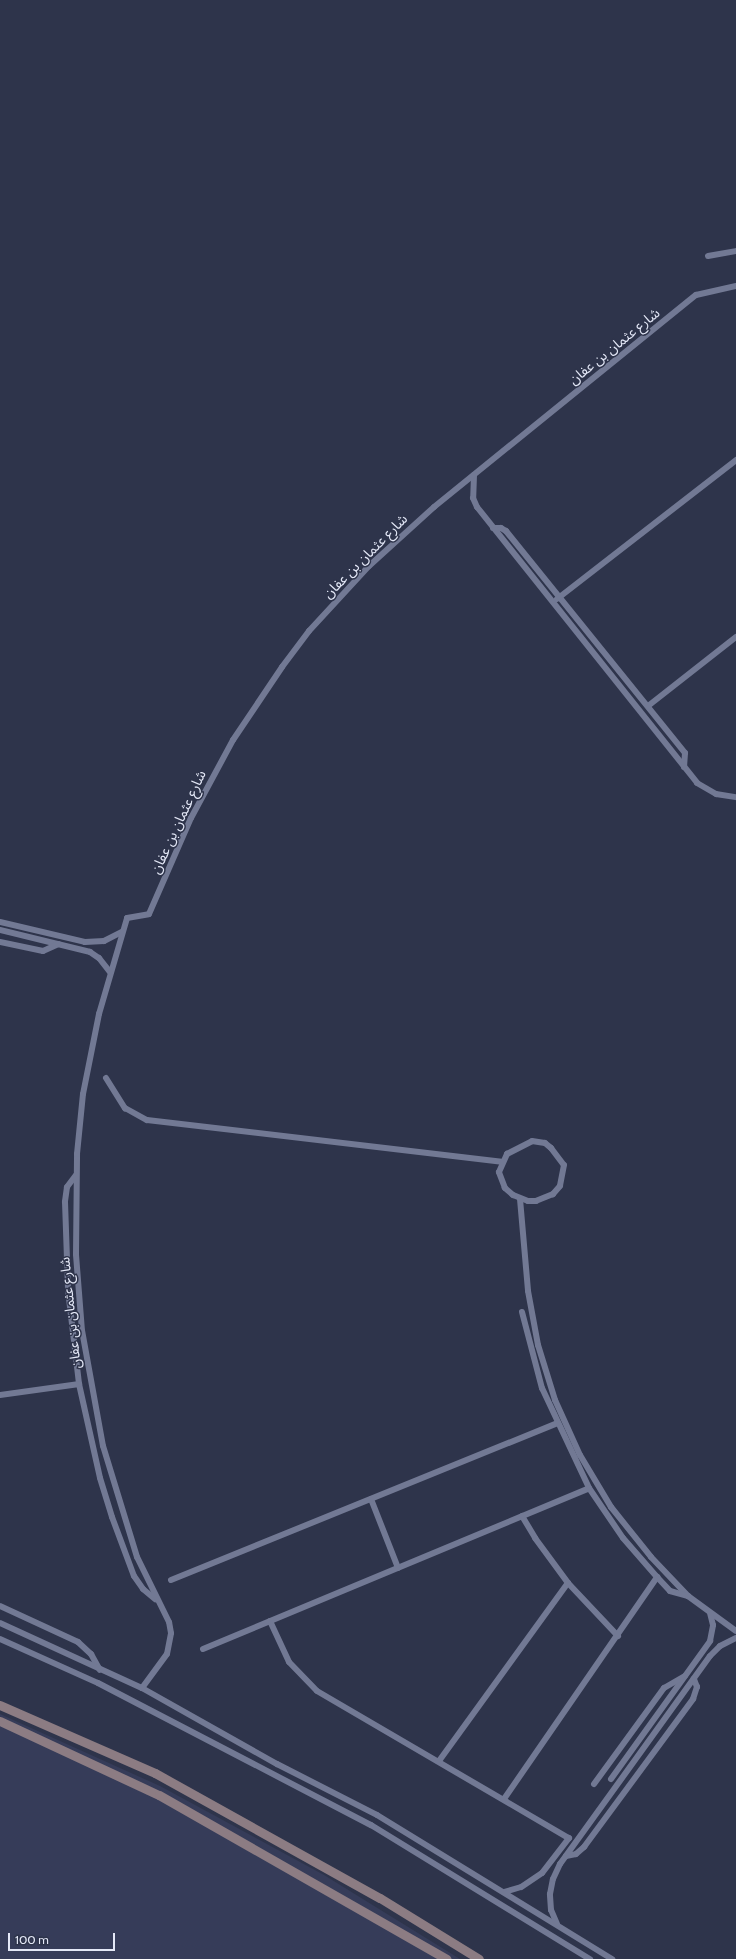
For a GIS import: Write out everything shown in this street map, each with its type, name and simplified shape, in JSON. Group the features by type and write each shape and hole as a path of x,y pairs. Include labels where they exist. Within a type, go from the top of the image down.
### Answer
{"street":[{"path":"708,256 736,251"},
{"name":"شارع عثمان بن عفان","path":"142,1688 164,1659 170,1644 169,1622 142,1572 124,1521 94,1408 82,1332 78,1293 76,1175 78,1135 83,1094 110,972 127,918 149,914 211,779 245,722 282,667 324,615 369,566 401,535 696,295 736,286"},
{"path":"553,602 736,460"},
{"path":"474,475 474,503 684,767 706,790 716,794 736,797"},
{"path":"493,528 500,528 506,531 648,706 685,753 684,767"},
{"path":"648,706 736,637"},
{"path":"0,922 85,942 104,941 122,932"},
{"path":"0,930 58,944 95,955 110,972"},
{"path":"0,942 43,951 58,944"},
{"path":"106,1078 125,1108 147,1120 502,1162"},
{"path":"539,1141 551,1148 564,1166 562,1181 553,1194 536,1201 520,1199 505,1188 501,1180 499,1172 502,1162 507,1154 524,1143 539,1141"},
{"path":"76,1175 65,1195 65,1239 68,1290 79,1384 100,1478 119,1537 138,1583 156,1599"},
{"path":"520,1199 525,1272 534,1328 542,1362 563,1418 590,1473 611,1507 651,1556 688,1596 710,1614 736,1631"},
{"path":"522,1312 536,1369 557,1424 589,1488 624,1538 657,1577 670,1591 688,1596"},
{"path":"0,1395 79,1384"},
{"path":"171,1580 557,1424"},
{"path":"203,1649 589,1488"},
{"path":"370,1499 398,1568"},
{"path":"522,1516 535,1538 568,1583 618,1636"},
{"path":"504,1799 618,1636 657,1577"},
{"path":"439,1761 568,1583"},
{"path":"0,1606 78,1642 91,1654 100,1670"},
{"path":"611,1779 710,1641 713,1626 710,1614"},
{"path":"270,1621 289,1662 317,1691 569,1838 548,1867 536,1878 505,1892"},
{"path":"0,1623 142,1688 277,1764 377,1815 505,1892 612,1959"},
{"path":"557,1924 552,1910 550,1894 556,1871 714,1651 736,1638"},
{"path":"0,1639 98,1683 371,1825 590,1959"},
{"path":"594,1784 664,1688 685,1676"},
{"path":"566,1856 576,1854 584,1847 688,1705 696,1691 694,1679"},
{"path":"0,1705 155,1773 380,1898 479,1959"},
{"path":"0,1721 172,1802 446,1959"}],"shaded area":[{"path":"0,1714 160,1786 324,1875 460,1959 0,1959"}]}
